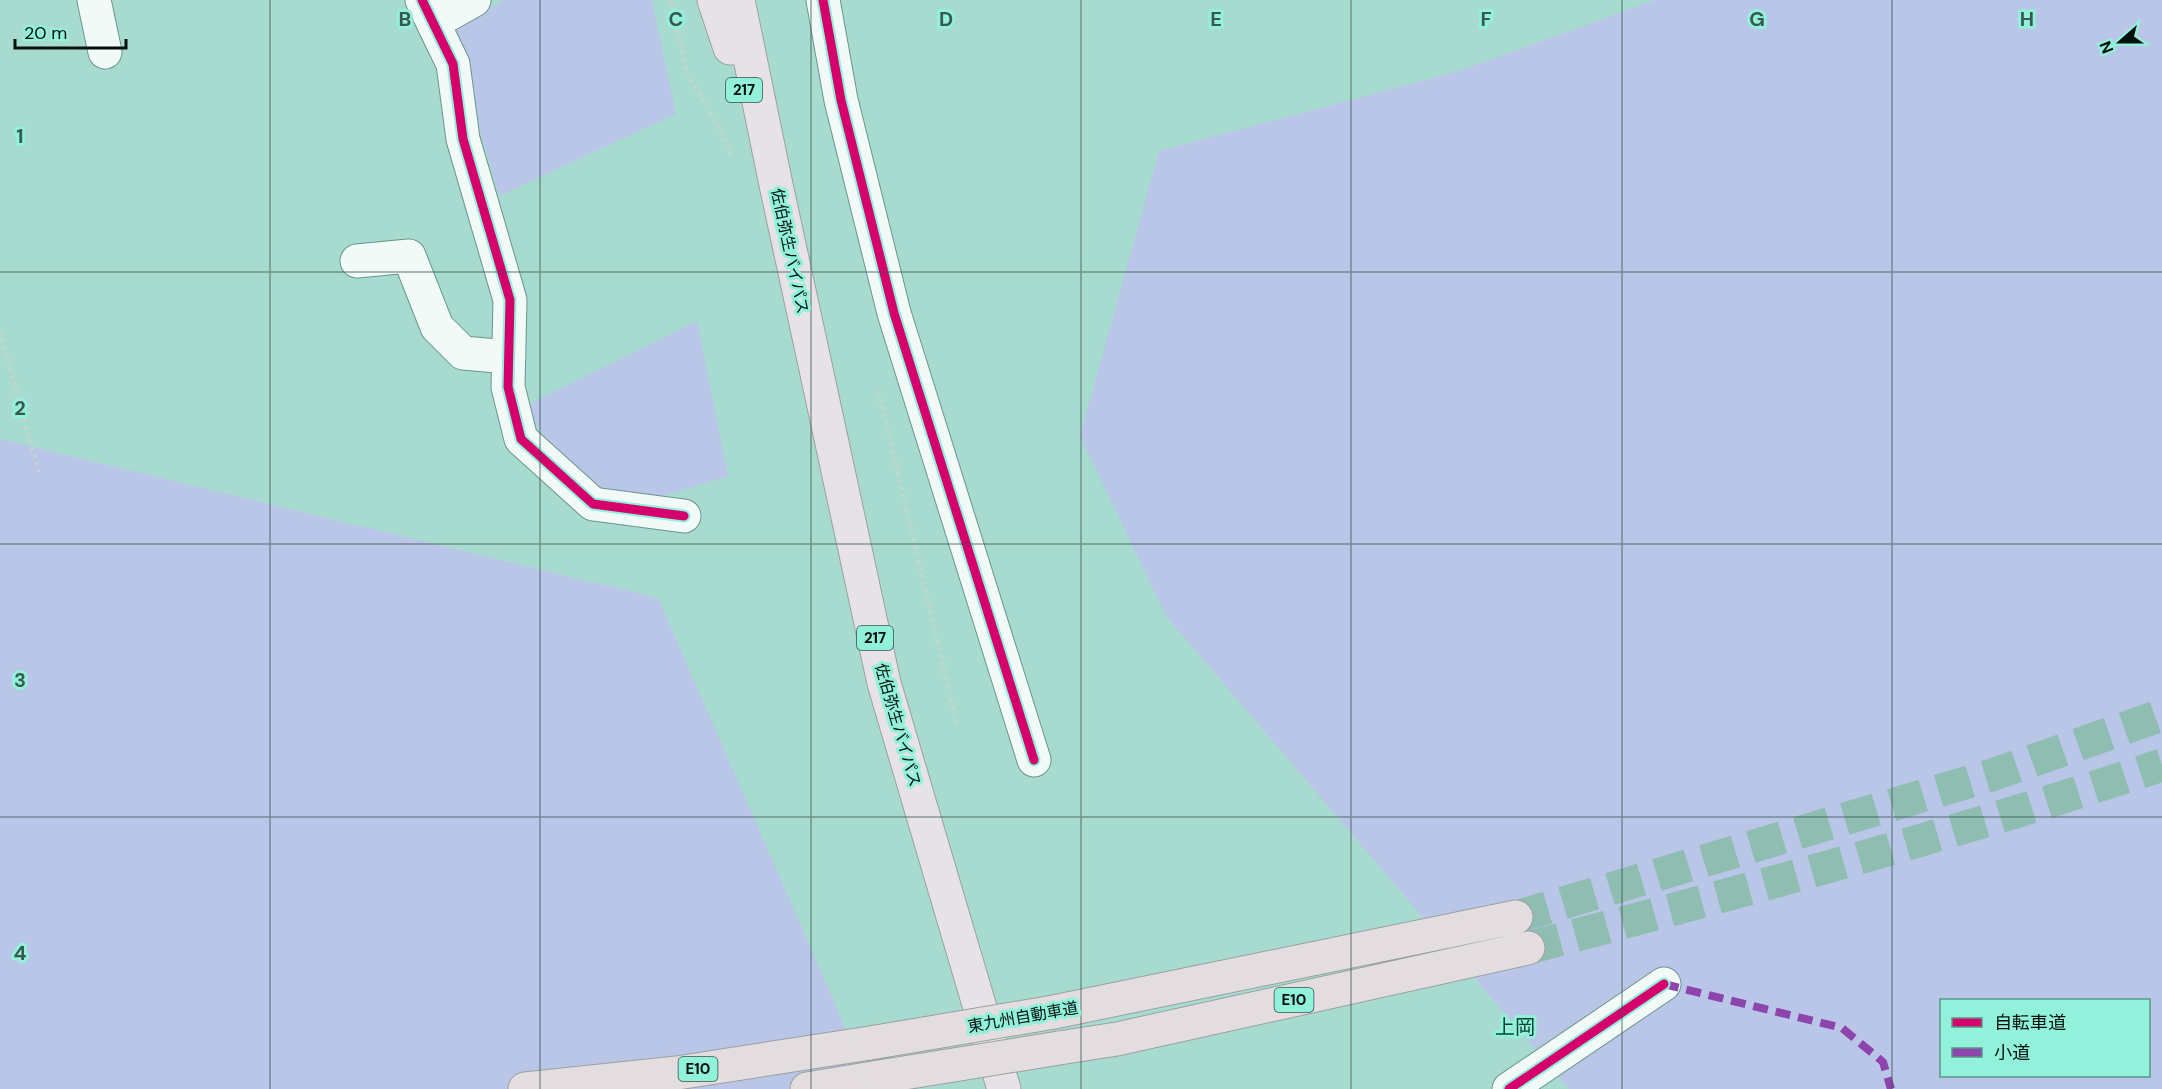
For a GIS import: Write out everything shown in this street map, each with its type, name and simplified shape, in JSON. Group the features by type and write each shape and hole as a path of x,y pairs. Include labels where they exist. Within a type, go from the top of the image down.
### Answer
{"highway":[{"name":"佐伯弥生バイパス","path":"714,0 775,180"},
{"name":"佐伯弥生バイパス","path":"738,0 884,683 1004,1089"},
{"name":"東九州自動車道","path":"525,1089 677,1072 1054,1012 1516,917"},
{"name":"E10","path":"807,1089 1117,1039 1528,948"}],"street":[{"path":"94,0 105,52"},
{"path":"474,0 427,11 453,64 462,139 510,300 508,387 520,439 593,504 684,516"},
{"path":"823,0 841,100 894,313 1034,760"},
{"path":"357,261 409,256 437,327 463,353 509,357"},
{"path":"1509,1089 1664,984"}],"path":[{"path":"0,332 40,476"}],"shaded area":[{"path":"504,0 652,0 676,114 499,196 451,32"},
{"path":"1655,0 2162,0 2162,1089 1569,1089 1166,616 1080,436 1159,151 1459,71"},
{"path":"697,321 728,476 663,496 600,488 550,445 525,406"},
{"path":"0,439 658,598 872,1089 0,1089"}],"tunnel":[{"path":"1516,917 1992,775 2162,715"},
{"path":"1528,948 1925,839 2162,765"}],"marked path":[{"path":"1664,984 1842,1028 1883,1062 1891,1089"}],"cycle path":[{"path":"422,0 453,64 463,139 510,300 508,387 521,439 593,504 684,516"},
{"path":"823,0 841,100 894,313 1034,760"},
{"path":"1509,1089 1664,984"}],"district":[{"name":"上岡","path":"1515,1027"}]}
